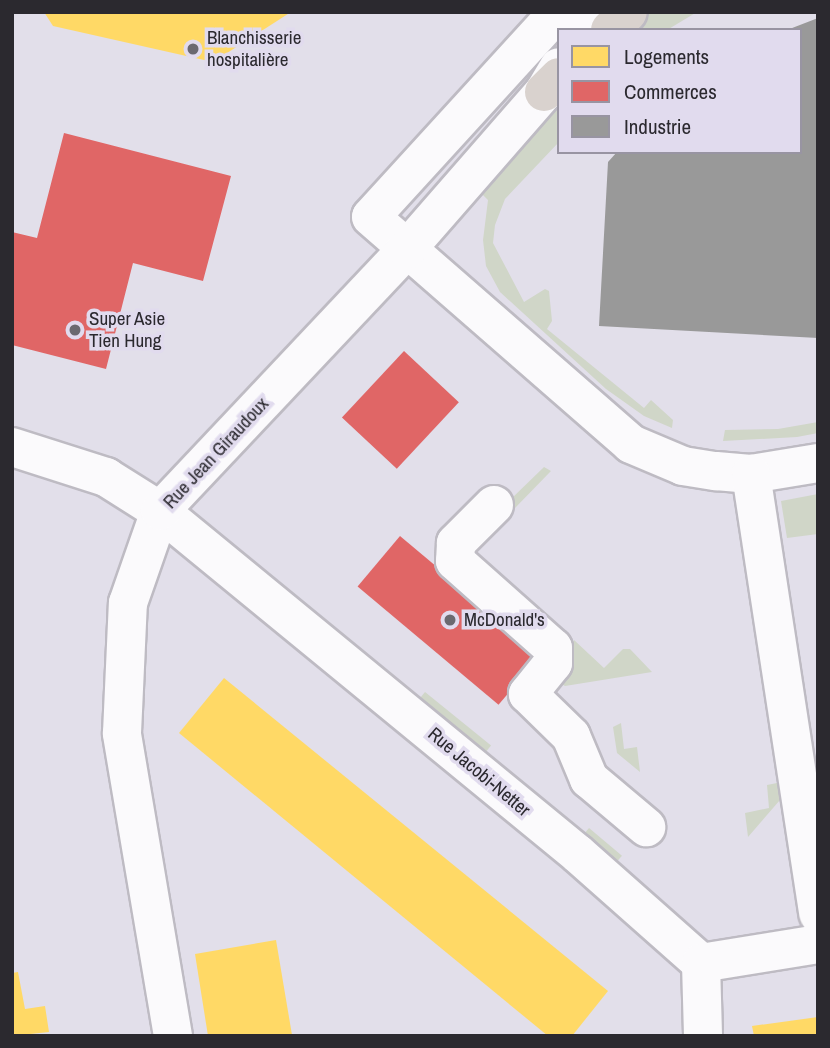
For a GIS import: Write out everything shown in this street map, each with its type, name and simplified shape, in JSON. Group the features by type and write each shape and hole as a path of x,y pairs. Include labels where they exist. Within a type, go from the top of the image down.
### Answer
{"highway":[{"path":"612,28 628,12"}],"street":[{"path":"558,12 371,217 631,444 683,466 751,474 818,463"},
{"path":"582,28 592,12"},
{"name":"Rue Jean Giraudoux","path":"173,1036 122,733 128,603 160,511 407,249 554,78"},
{"name":"Rue Jacobi-Netter","path":"12,447 106,477 160,511 578,854 701,963"},
{"path":"751,474 818,914"},
{"path":"494,505 456,543 453,555 459,567 553,648 553,663 528,694 571,736 589,779 646,827"},
{"path":"704,1036 701,963 818,944"}],"shaded area":[{"path":"644,12 697,12 670,28 628,28"},
{"path":"557,104 557,144 505,199 495,225 493,243 524,302 545,289 549,291 552,321 547,329 644,408 651,400 673,420 672,428 644,416 606,389 500,292 486,266 483,240 488,200 479,191"},
{"path":"818,422 818,433 797,437 723,441 725,430 778,429"},
{"path":"544,467 551,471 515,508 511,499"},
{"path":"818,494 818,534 787,538 781,501"},
{"path":"574,640 604,668 623,649 630,649 652,672 565,686 555,680"},
{"path":"425,692 491,745 484,754 418,701"},
{"path":"621,723 624,749 637,747 640,772 617,753 613,727"},
{"path":"777,783 780,800 748,837 745,813 769,808 767,785"},
{"path":"589,828 622,856 614,865 581,837"}],"building: Logements":[{"name":"Blanchisserie hospitalière","path":"44,12 291,12 213,62 53,26"},
{"path":"224,678 608,991 572,1036 548,1036 179,733"},
{"path":"276,940 292,1035 208,1036 195,954"},
{"path":"18,972 25,1009 45,1006 49,1032 12,1036 12,973"},
{"path":"818,1017 818,1036 754,1036 752,1026"}],"building: Commerces":[{"path":"64,133 231,176 203,281 133,263 106,369 12,345 12,232 37,238"},
{"path":"404,351 459,402 397,469 342,418"},
{"name":"McDonald's","path":"400,536 541,654 499,705 358,587"}],"building: Industrie":[{"path":"818,18 818,338 599,326 608,162 615,154 802,154 802,28 792,28"}],"place":[{"name":"Blanchisserie hospitalière","path":"193,49"},
{"name":"Super Asie Tien Hung","path":"75,330"},
{"name":"McDonald's","path":"450,620"}]}
